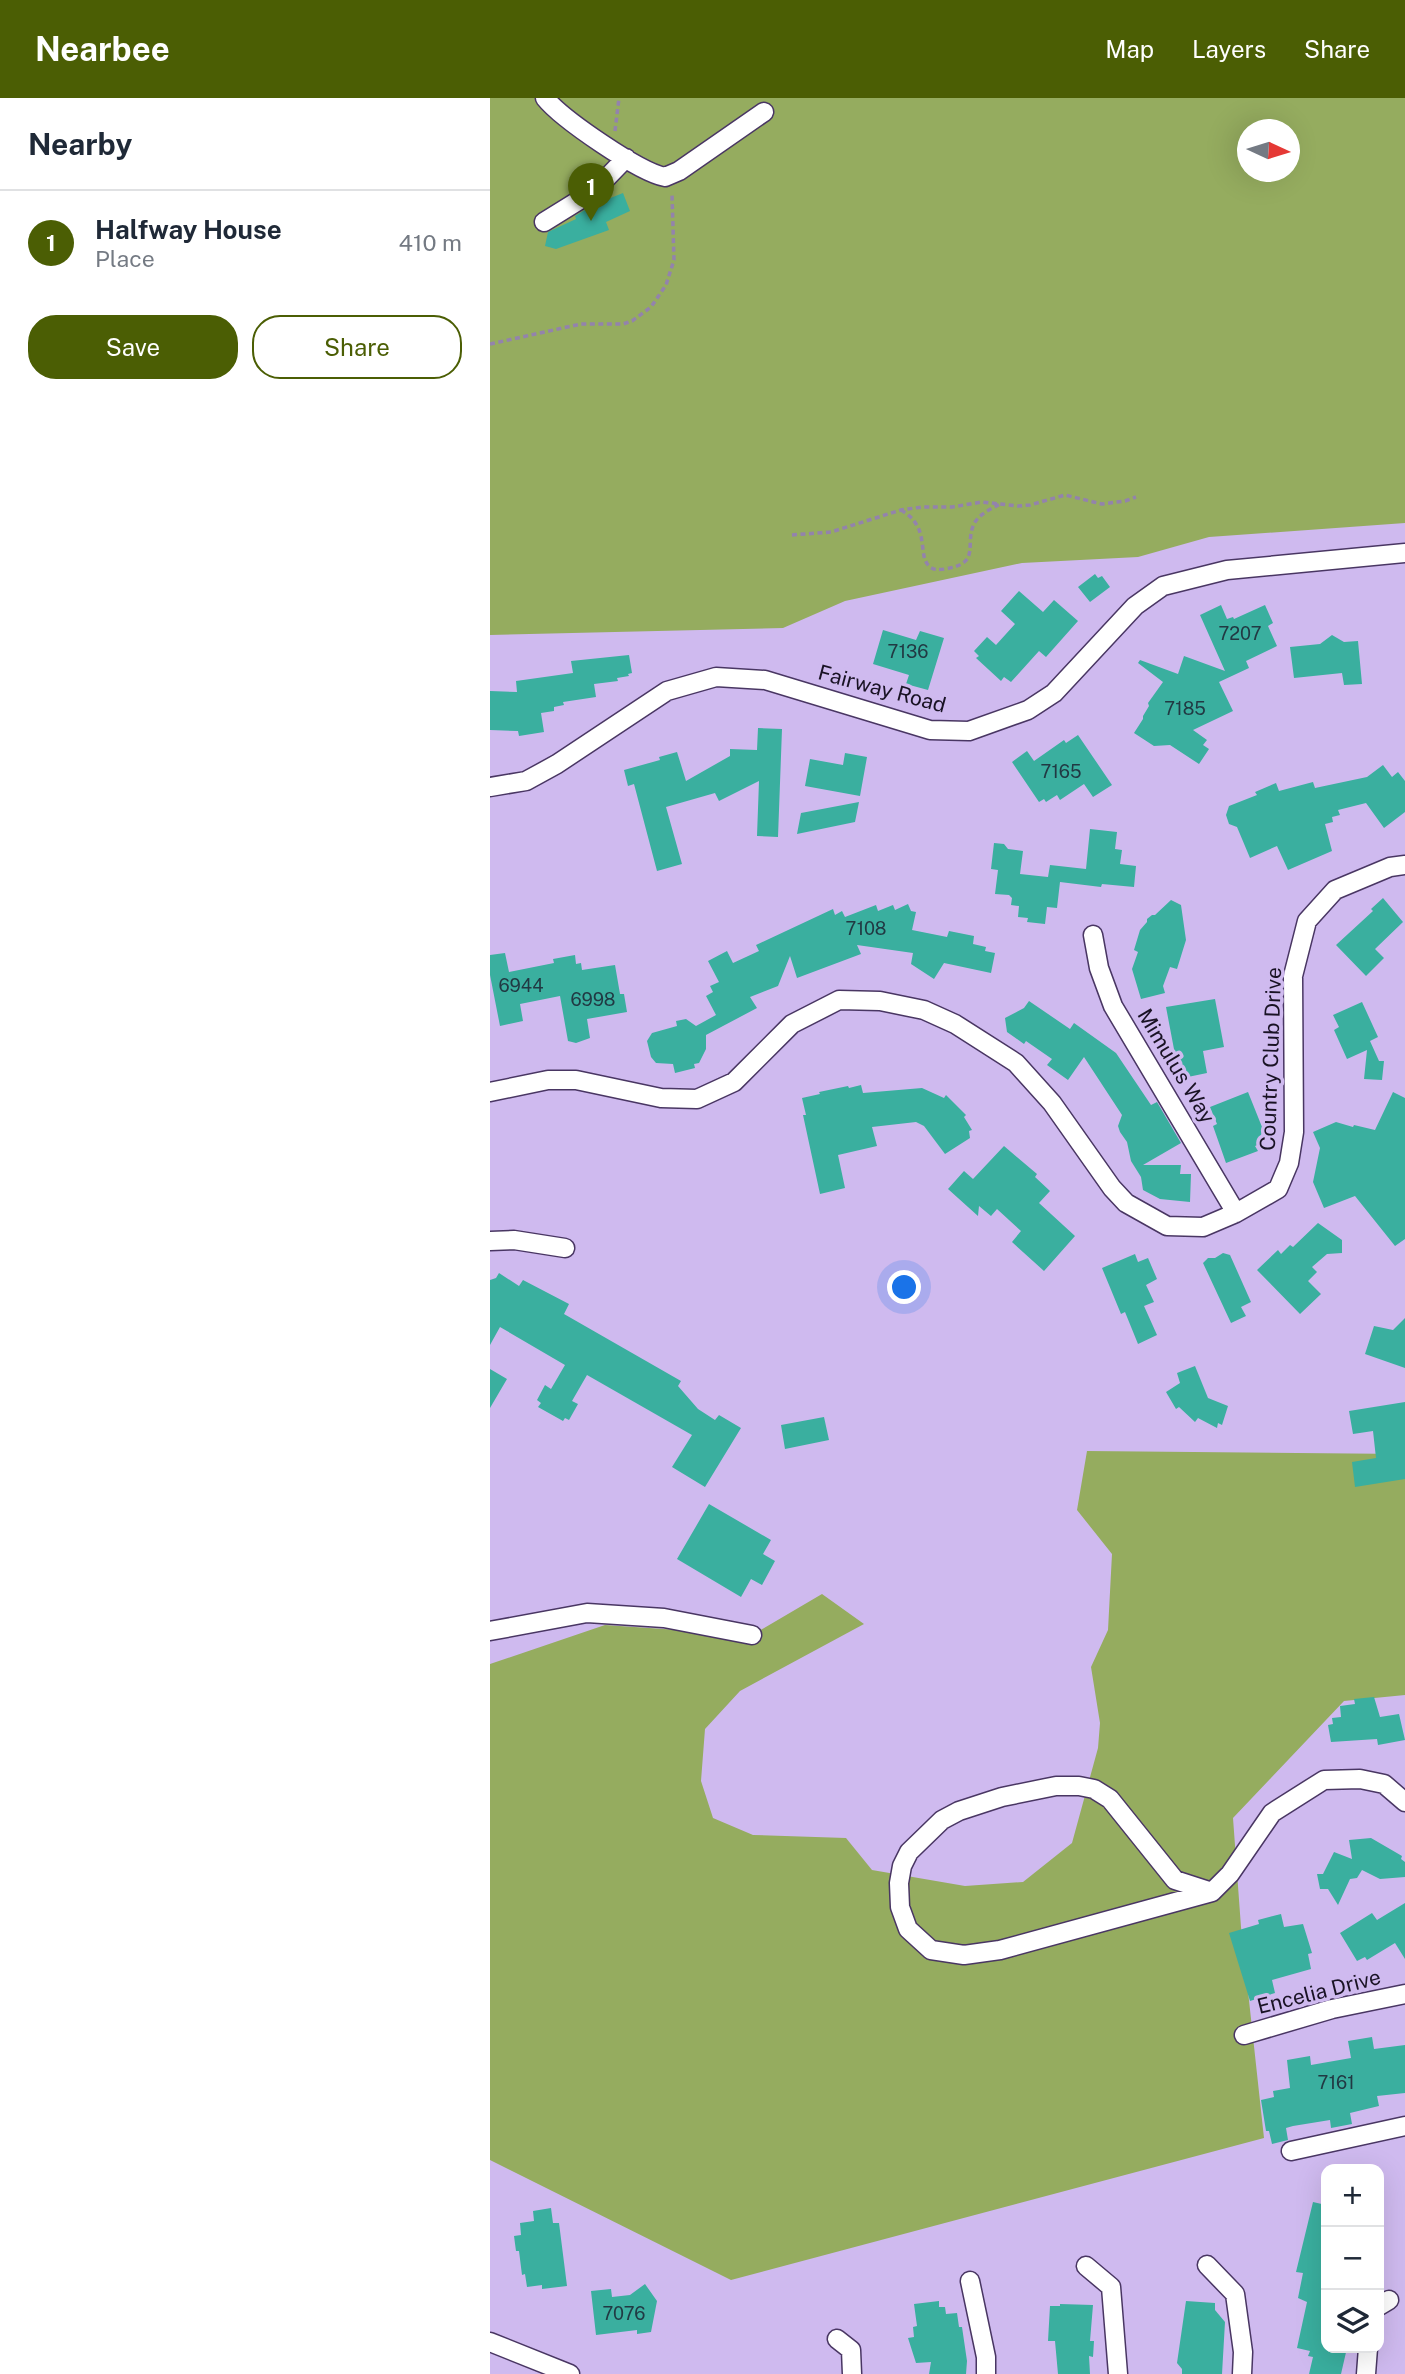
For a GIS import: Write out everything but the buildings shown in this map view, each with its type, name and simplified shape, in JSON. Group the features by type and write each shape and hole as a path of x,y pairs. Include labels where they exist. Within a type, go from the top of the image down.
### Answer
{"street":[{"path":"545,98 572,123 619,154 665,177 764,112"},
{"path":"544,222 594,191 619,154"},
{"name":"Fairway Road","path":"490,787 526,781 557,764 667,691 716,677 765,680 930,730 969,731 1028,710 1054,693 1135,606 1163,586 1227,570 1405,553"},
{"name":"Country Club Drive","path":"490,1092 548,1080 576,1080 661,1098 697,1099 734,1082 792,1024 839,1000 880,1001 924,1010 955,1024 1016,1063 1052,1103 1112,1188 1126,1203 1167,1226 1203,1227 1236,1213 1278,1189 1289,1163 1294,1132 1293,976 1307,921 1335,890 1390,867 1405,865"},
{"name":"Mimulus Way","path":"1093,935 1099,968 1114,1006 1236,1213"},
{"path":"490,1241 514,1240 565,1248"},
{"path":"490,1631 587,1613 664,1618 752,1635"},
{"path":"1212,1892 1175,1880 1111,1799 1094,1789 1079,1786 1056,1786 1002,1797 959,1811 942,1820 909,1852 898,1883 900,1908 908,1929 931,1950 964,1955 1000,1950 1212,1892 1230,1874 1272,1813 1324,1780 1360,1779 1384,1784 1405,1802"},
{"name":"Encelia Drive","path":"1244,2035 1332,2009 1405,1994"},
{"path":"1292,2151 1405,2126"},
{"path":"1207,2265 1235,2294 1242,2374"},
{"path":"1086,2266 1111,2287 1118,2374"},
{"path":"970,2281 986,2357 986,2374"},
{"path":"837,2339 851,2350 852,2374"},
{"path":"490,2342 570,2374"},
{"path":"1366,2374 1368,2353"}],"path":[{"path":"619,98 619,154"},
{"path":"490,344 581,324 623,324 632,321 651,307 666,285 674,260 671,175"},
{"path":"792,534 831,533 901,510 982,502 1030,505 1065,495 1102,504 1136,497"},
{"path":"901,510 915,521 926,562 931,569 938,570 965,561 971,550 974,524 981,516 1002,503"}],"green space":[{"path":"490,98 1405,98 1405,523 1209,537 1138,557 1022,563 845,601 783,628 490,635"},
{"path":"1087,1451 1405,1454 1405,1695 1344,1701 1233,1818 1241,1927 1264,2138 731,2280 490,2160 490,1664 605,1625 752,1635 822,1594 864,1624 740,1691 705,1729 701,1781 713,1818 753,1835 846,1838 872,1870 965,1886 1023,1882 1072,1843 1098,1748 1100,1723 1091,1667 1108,1630 1112,1554 1077,1510"}],"place":[{"name":"Halfway House","path":"591,221"}]}
